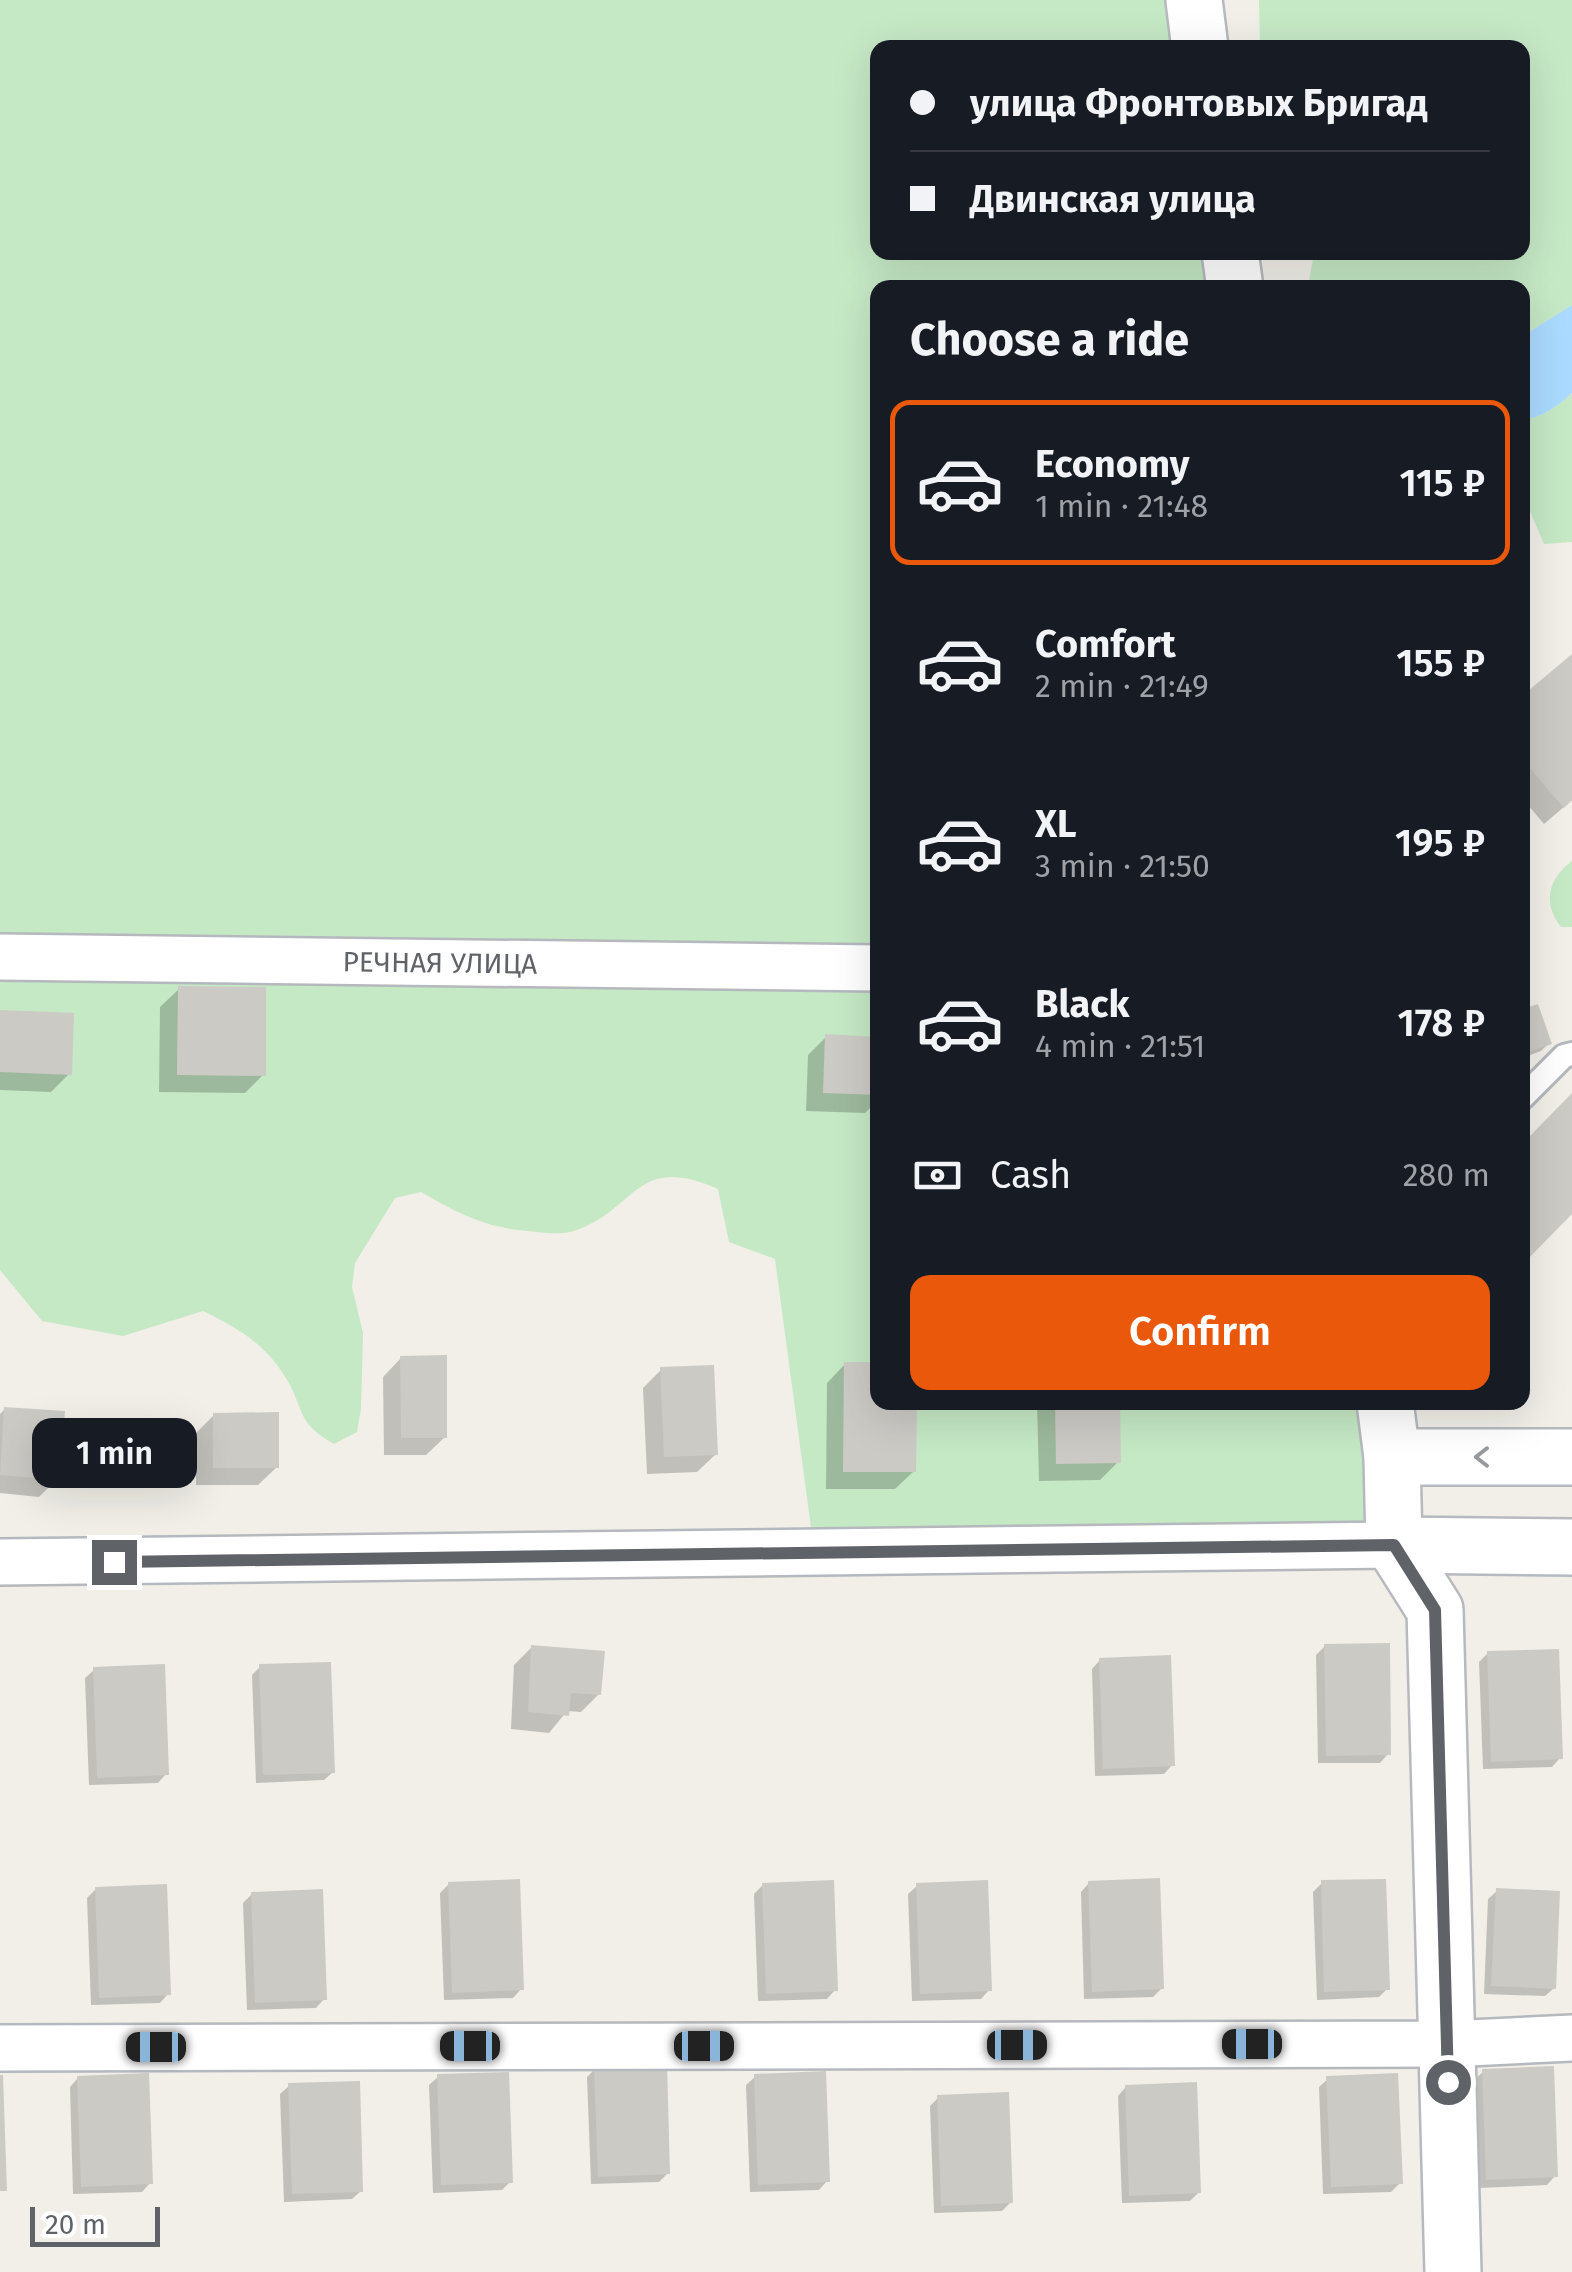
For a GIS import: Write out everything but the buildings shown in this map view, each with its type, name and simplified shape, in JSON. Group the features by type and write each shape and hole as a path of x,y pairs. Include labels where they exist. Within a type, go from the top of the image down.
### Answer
{"main road":[{"path":"1194,0 1199,40"},
{"path":"1386,1410 1392,1457 1394,1545 1435,1610 1452,2272"},
{"path":"1392,1457 1572,1457"},
{"path":"1394,1545 1572,1546"}],"street":[{"name":"РЕЧНАЯ УЛИЦА","path":"0,956 870,968"},
{"path":"0,1562 1394,1545"},
{"path":"0,2048 1448,2044 1572,2038"}],"lane":[{"path":"1530,1090 1564,1056 1572,1054"}],"green space":[{"path":"0,0 1180,0 1187,40 870,40 870,260 1228,260 1232,280 870,280 870,1410 1373,1410 1369,1523 812,1535 775,1259 729,1242 718,1189 691,1179 653,1180 595,1222 563,1233 485,1223 421,1192 395,1198 355,1263 352,1287 363,1333 361,1409 357,1432 334,1444 306,1421 291,1387 268,1354 238,1330 203,1311 123,1336 42,1321 0,1270"},
{"path":"1259,0 1572,0 1572,305 1530,332 1530,280 1309,280 1313,260 1530,260 1530,40 1260,40"},
{"path":"1572,393 1572,542 1544,544 1530,511 1530,418"},
{"path":"1572,861 1572,927 1561,927 1551,909 1550,892 1557,876"}],"water":[{"path":"1572,305 1572,393 1543,414 1530,418 1530,332"}],"route":[{"path":"114,1562 1394,1545 1435,1610 1448,2082"}]}
